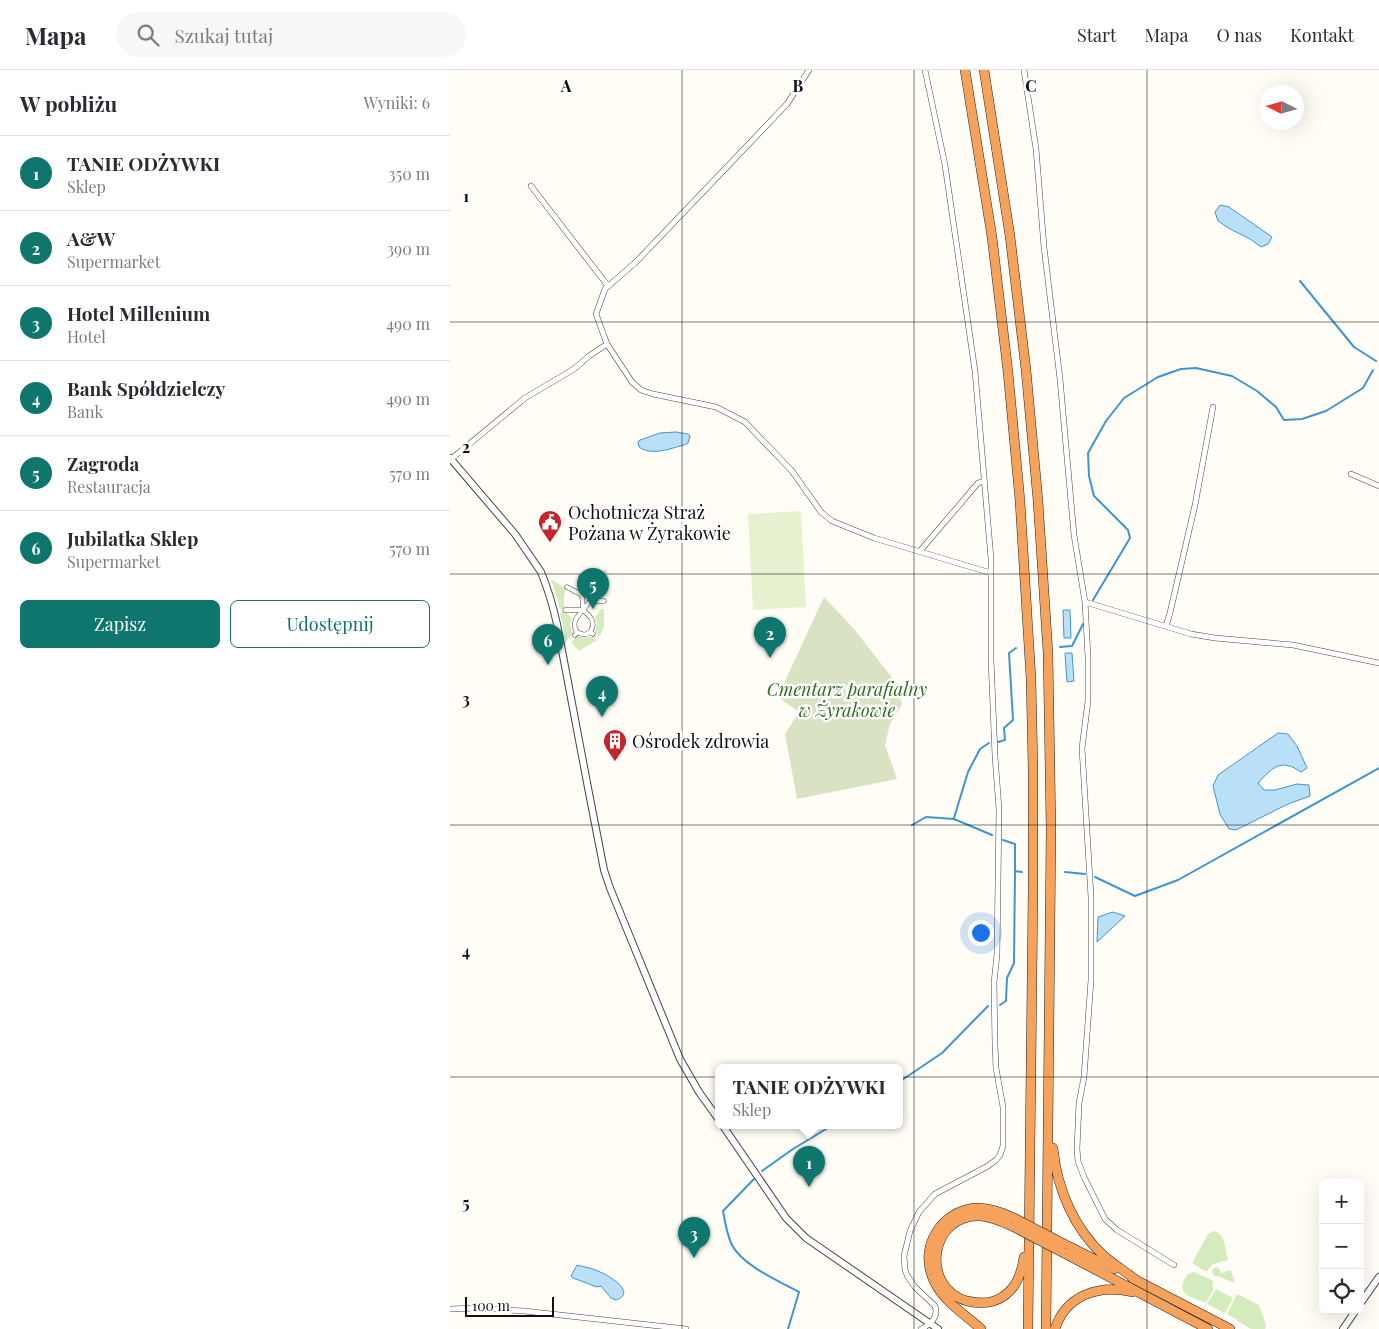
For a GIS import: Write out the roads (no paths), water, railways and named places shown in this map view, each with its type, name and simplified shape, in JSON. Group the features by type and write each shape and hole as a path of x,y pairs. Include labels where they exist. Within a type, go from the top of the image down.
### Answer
{"highway":[{"path":"966,70 991,228 1006,346 1018,472 1031,679 1034,821 1028,1329"},
{"path":"984,70 1008,228 1024,353 1035,465 1049,680 1051,829 1046,1329"},
{"path":"1049,1114 1056,1174 1069,1208 1082,1230 1098,1250 1136,1280"},
{"path":"981,1329 949,1302 936,1284 928,1262 936,1231 945,1220 956,1213 968,1209 986,1208 1000,1212 1014,1222 1208,1329"},
{"path":"1014,1222 980,1216 962,1219 947,1230 940,1241 936,1258 938,1272 947,1289 960,1298 977,1303 994,1301 1011,1291 1018,1281 1023,1267 1030,1219"},
{"path":"1064,1248 1136,1280 1230,1329"},
{"path":"1055,1329 1060,1317 1072,1303 1094,1291 1121,1290 1153,1300"}],"street":[{"path":"809,70 787,104 636,262 605,289 596,314 607,344 632,382 641,390 716,407 745,422 792,471 821,512 832,521 874,538 991,573"},
{"path":"921,1329 930,1324 936,1315 935,1306 911,1282 906,1270 904,1256 910,1230 919,1212 935,1194 988,1166 1000,1155 1003,1146 1003,1107 996,1068 995,1044 994,983 997,954 999,809 991,660 991,573 974,361 945,165 925,70"},
{"path":"1024,70 1036,149 1044,247 1060,379 1074,535 1085,602 1088,657 1088,702 1082,748 1091,897 1092,980 1084,1077 1079,1103 1078,1161 1100,1210 1108,1222 1117,1230 1174,1264"},
{"path":"531,186 608,286"},
{"path":"607,344 574,369 525,398 450,459 515,534 544,579 557,624 604,870 680,1059 699,1092 715,1114"},
{"path":"1166,626 1195,505 1213,407"},
{"path":"1351,474 1379,486"},
{"path":"920,551 978,483 984,481"},
{"path":"581,577 583,610 592,619 593,626 592,633 582,635 576,633 574,622 583,610 590,601 604,601"},
{"path":"582,595 596,586"},
{"path":"567,587 582,595"},
{"path":"1085,602 1191,634 1294,645 1378,663 1379,655"},
{"path":"565,610 583,610"},
{"path":"725,1129 786,1218 806,1238 938,1329"},
{"path":"1364,1298 1379,1277"},
{"path":"450,1309 477,1308 524,1311 686,1329"},
{"path":"1343,1329 1353,1314"}],"water":[{"path":"1220,205 1229,207 1272,237 1268,244 1261,247 1218,221 1215,212"},
{"path":"676,432 688,434 690,436 688,443 667,450 655,451 644,450 639,447 638,442 640,440 660,433"},
{"path":"1063,610 1070,610 1071,638 1064,638"},
{"path":"1065,653 1072,653 1074,681 1067,682"},
{"path":"1278,733 1288,734 1297,746 1307,768 1301,772 1288,766 1278,766 1258,783 1264,790 1275,790 1297,784 1309,785 1310,796 1288,804 1236,830 1229,829 1220,814 1213,786 1218,775"},
{"path":"1113,912 1125,916 1097,942 1098,917"},
{"path":"577,1265 597,1271 615,1281 623,1289 622,1297 616,1300 611,1298 601,1286 597,1287 573,1278 571,1276"}],"waterway":[{"path":"1300,281 1354,347 1376,361"},
{"path":"1093,600 1130,538 1128,530 1094,496 1089,476 1088,453 1106,421 1124,398 1158,377 1181,369 1196,368 1232,376 1257,391 1276,407 1284,420 1302,419 1326,411 1363,388 1373,370"},
{"path":"1060,647 1072,646 1083,624"},
{"path":"998,742 1005,740 1004,728 1013,720 1009,653 1016,648"},
{"path":"954,818 968,772 980,749 989,743"},
{"path":"1095,877 1135,896 1178,880 1379,768"},
{"path":"912,825 926,817 954,819 992,835"},
{"path":"1003,840 1015,844 1015,871 1022,872"},
{"path":"1000,1005 1006,1001 1007,978 1014,963 1015,871"},
{"path":"1065,872 1085,874"},
{"path":"903,1079 942,1053 988,1006"},
{"path":"762,1171 826,1129"},
{"path":"754,1179 723,1211 726,1229 732,1245 744,1260 799,1292 788,1329"}],"place":[{"name":"Ochotnicza Straż Pożana w Żyrakowie","path":"550,543"},
{"name":"Zagroda","path":"593,609"},
{"name":"A&W","path":"770,658"},
{"name":"Jubilatka Sklep","path":"548,665"},
{"name":"Bank Spółdzielczy","path":"602,717"},
{"name":"Ośrodek zdrowia","path":"615,762"},
{"name":"TANIE ODŻYWKI","path":"809,1187"},
{"name":"Hotel Millenium","path":"694,1258"}],"park label":[{"name":"Cmentarz parafialny w Żyrakowie","path":"847,699"}]}
